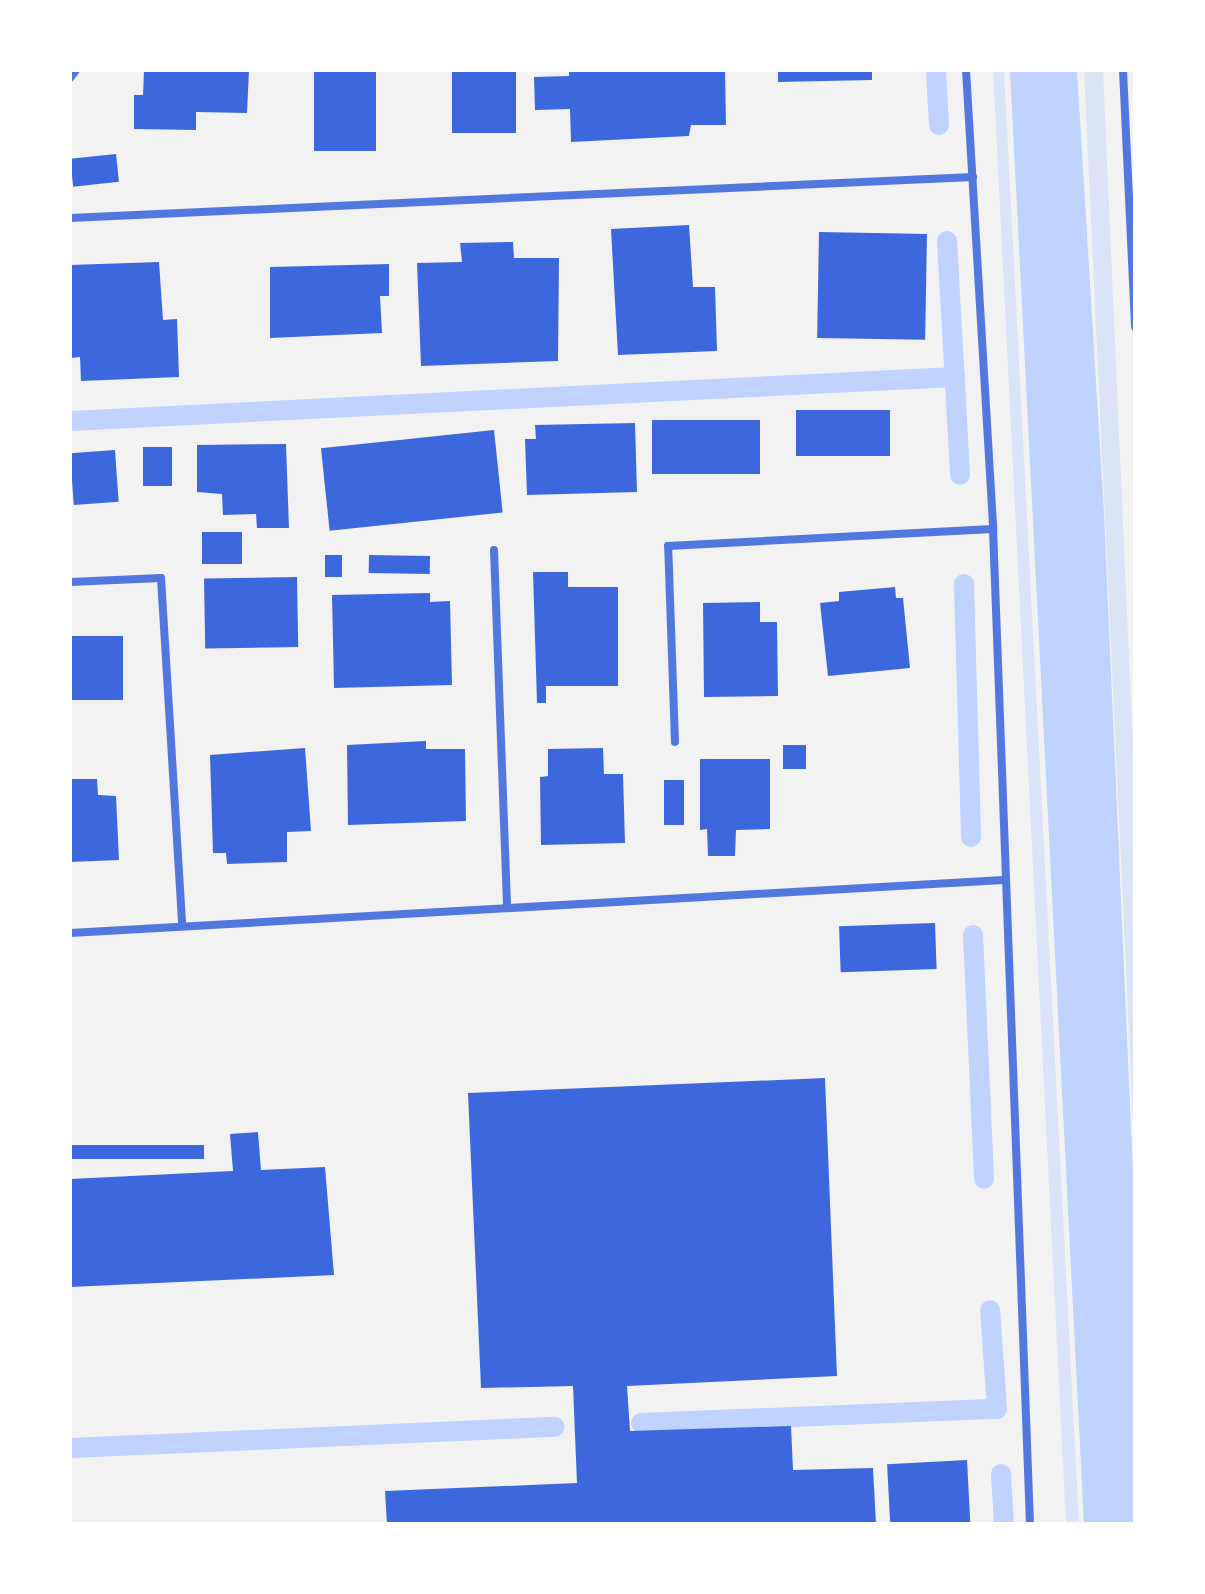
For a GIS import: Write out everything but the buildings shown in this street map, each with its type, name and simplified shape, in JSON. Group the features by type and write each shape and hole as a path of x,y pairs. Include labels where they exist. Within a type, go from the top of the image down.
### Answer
{"street":[{"path":"70,78 76,70"},
{"path":"966,70 993,529 1003,880 1030,1524"},
{"path":"1123,70 1135,327"},
{"path":"70,218 973,177"},
{"path":"675,742 668,546 993,529"},
{"path":"494,550 507,908"},
{"path":"70,582 161,578 182,926"},
{"path":"70,933 1003,880"}],"shaded area":[{"path":"993,70 1004,70 1079,1524 1066,1524"},
{"path":"1084,70 1103,70 1135,795 1135,1161"}],"water":[{"path":"1010,70 1077,70 1104,514 1135,1220 1135,1524 1084,1524"}],"waterway":[{"path":"936,70 939,125"},
{"path":"947,241 960,475"},
{"path":"70,421 955,377"},
{"path":"964,584 971,837"},
{"path":"973,935 984,1179"},
{"path":"641,1423 997,1409 990,1310"},
{"path":"70,1448 555,1427"},
{"path":"1001,1474 1004,1524"}]}
